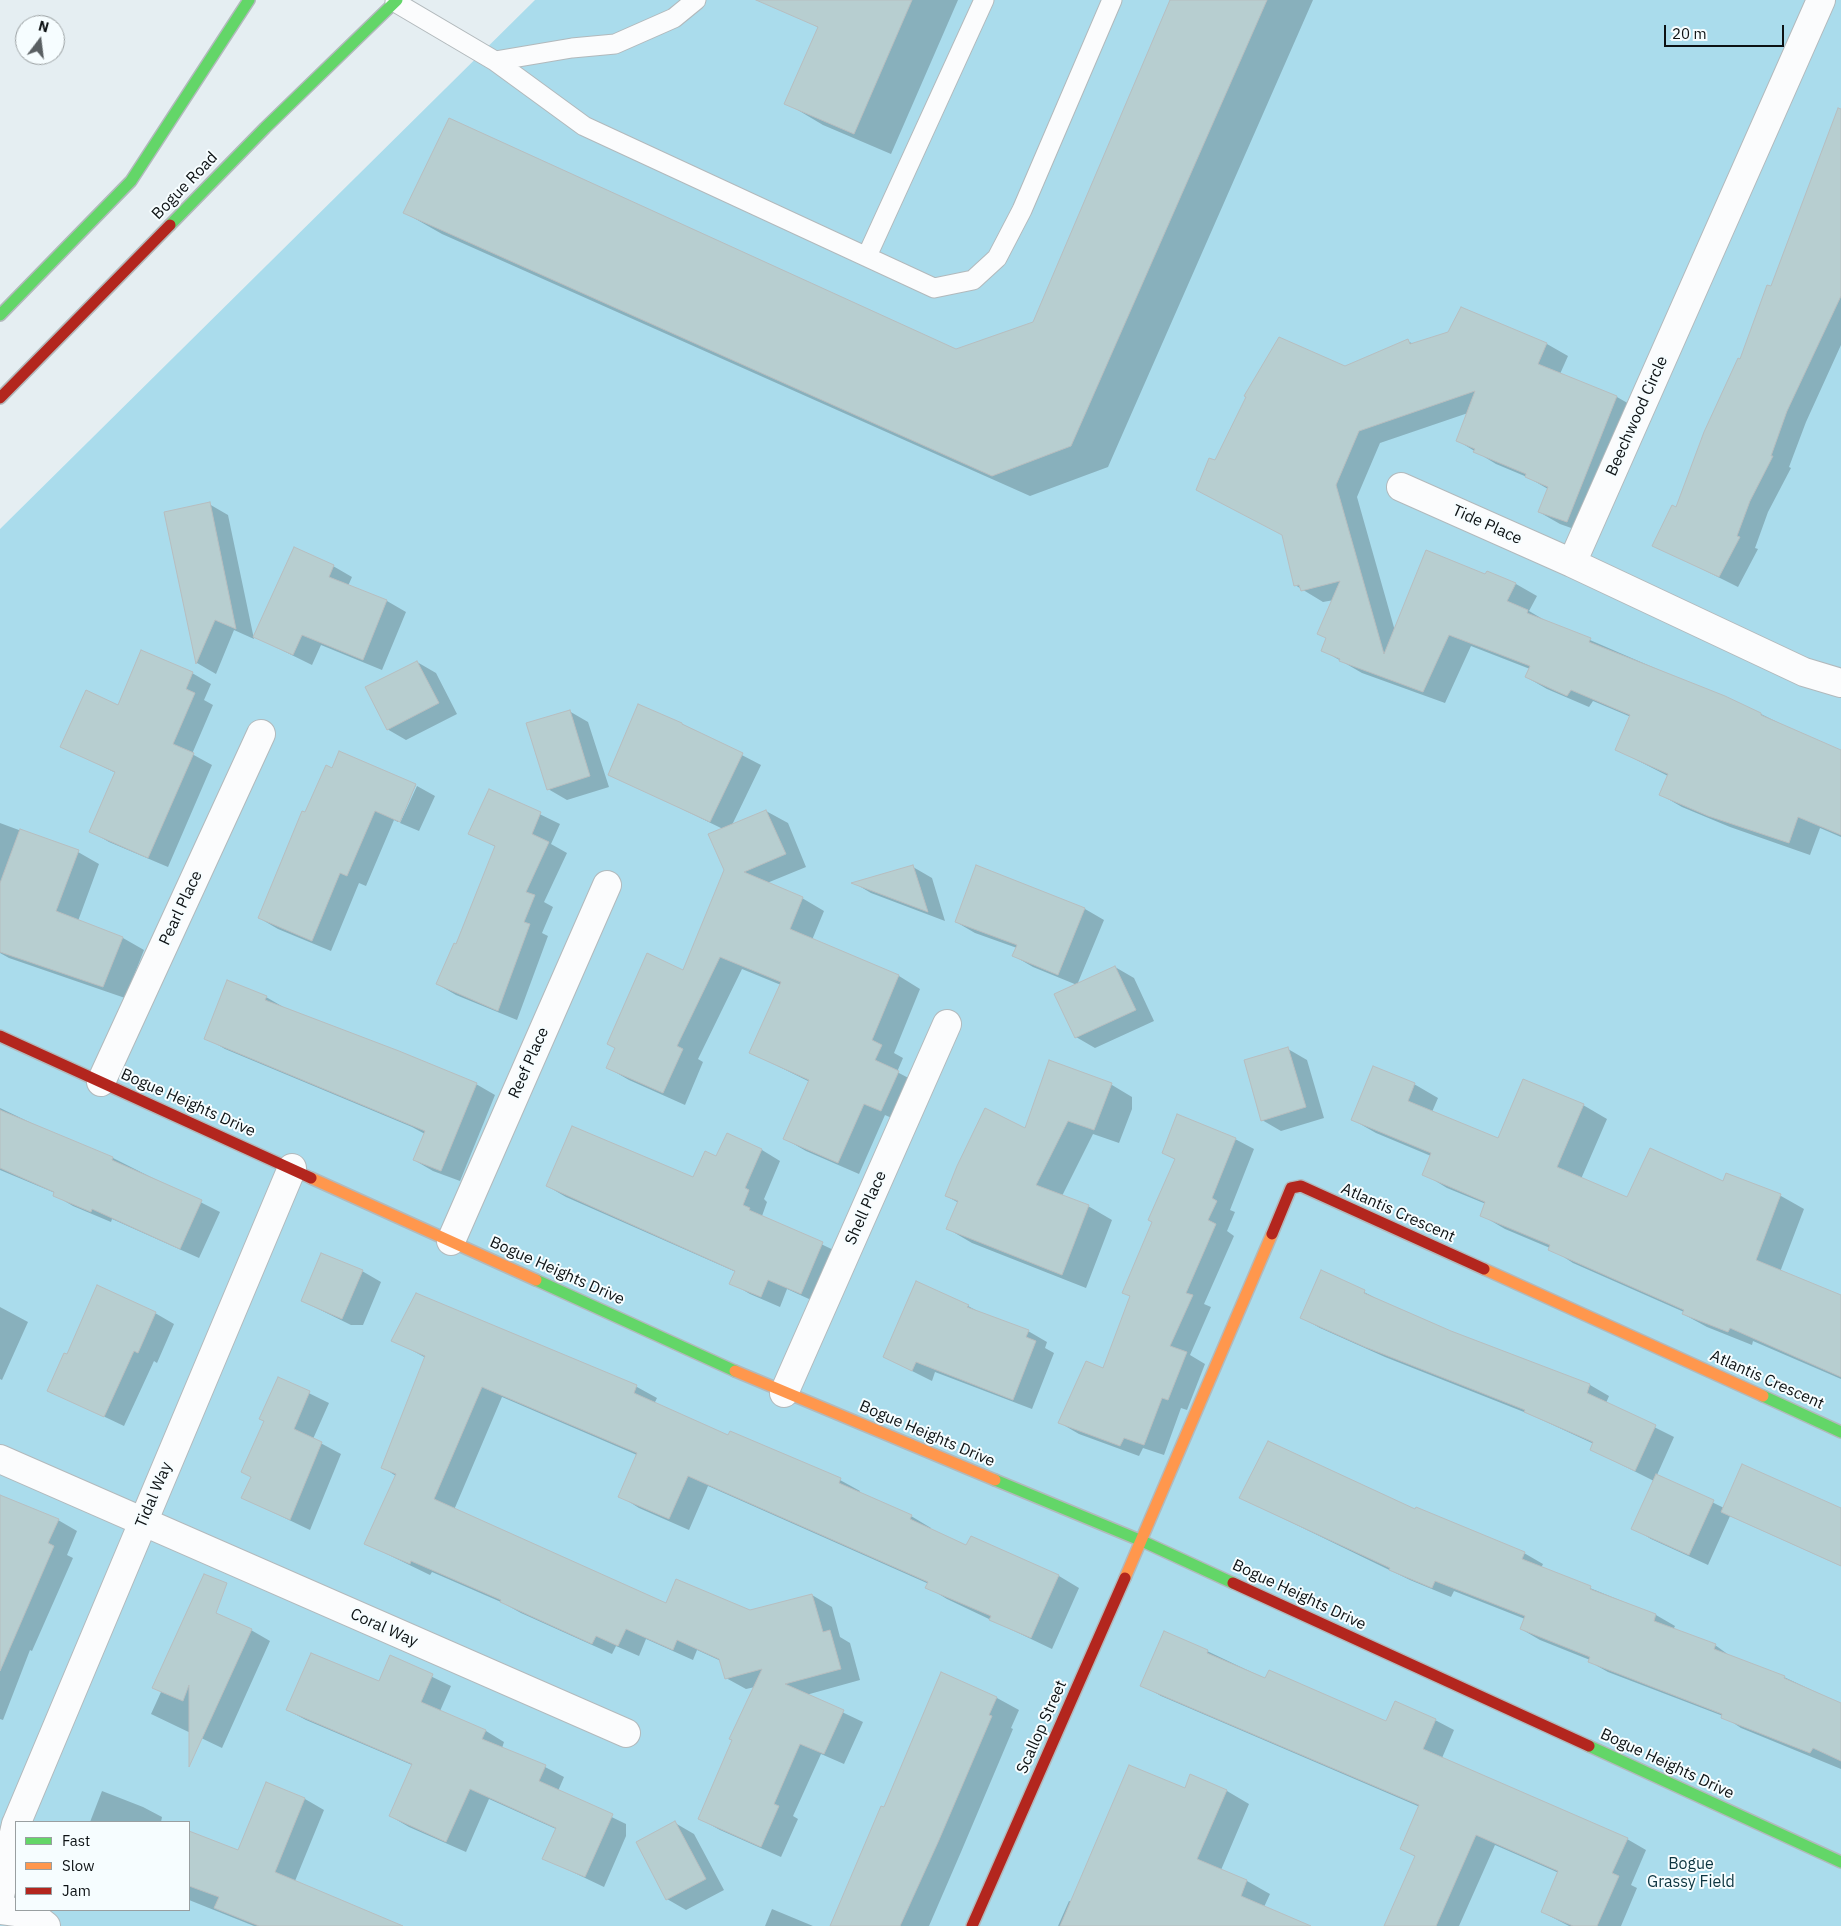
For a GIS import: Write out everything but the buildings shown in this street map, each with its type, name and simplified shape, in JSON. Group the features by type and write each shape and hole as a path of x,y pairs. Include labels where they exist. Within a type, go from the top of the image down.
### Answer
{"street":[{"path":"0,315 131,181 249,0"},
{"name":"Beechwood Circle","path":"1572,563 1821,0"},
{"name":"Bogue Road","path":"0,398 258,135 396,1"},
{"name":"Tide Place","path":"1401,487 1572,563"},
{"path":"1572,563 1804,672 1841,683"},
{"name":"Pearl Place","path":"101,1082 261,734"},
{"name":"Reef Place","path":"451,1241 607,885"},
{"name":"Shell Place","path":"784,1393 947,1024"},
{"name":"Bogue Heights Drive","path":"0,1036 784,1393 1142,1541 1841,1862"},
{"name":"Tidal Way","path":"18,1821 292,1168"},
{"name":"Atlantis Crescent","path":"1142,1541 1291,1188 1296,1186 1841,1432"},
{"name":"Coral Way","path":"0,1459 626,1733"},
{"name":"Scallop Street","path":"972,1926 1142,1541"},
{"name":"Tidal Way","path":"0,1896 15,1832"},
{"path":"0,1910 31,1914 46,1926"}],"lane":[{"path":"495,61 572,48 615,44 674,18 696,0"},
{"path":"867,256 984,0"},
{"path":"396,1 495,61 584,126 934,288 973,280 997,258 1022,210 1112,0"}],"green space":[{"name":"Bogue Grassy Field","path":"535,0 1841,0 1841,1926 0,1926 0,529"}],"traffic: fast":[{"path":"0,315 131,181 249,0"},
{"path":"170,225 265,128 397,0"},
{"path":"536,1280 735,1371"},
{"path":"1763,1396 1841,1432"},
{"path":"995,1480 1142,1541 1233,1583"},
{"path":"1589,1746 1841,1862"}],"traffic: slow":[{"path":"311,1178 536,1280"},
{"path":"1125,1578 1272,1234"},
{"path":"1484,1269 1763,1396"},
{"path":"735,1371 995,1480"}],"traffic: jam":[{"path":"0,398 170,225"},
{"path":"0,1036 311,1178"},
{"path":"1272,1234 1291,1188 1301,1186 1484,1269"},
{"path":"972,1926 1125,1578"},
{"path":"1233,1583 1589,1746"}]}
